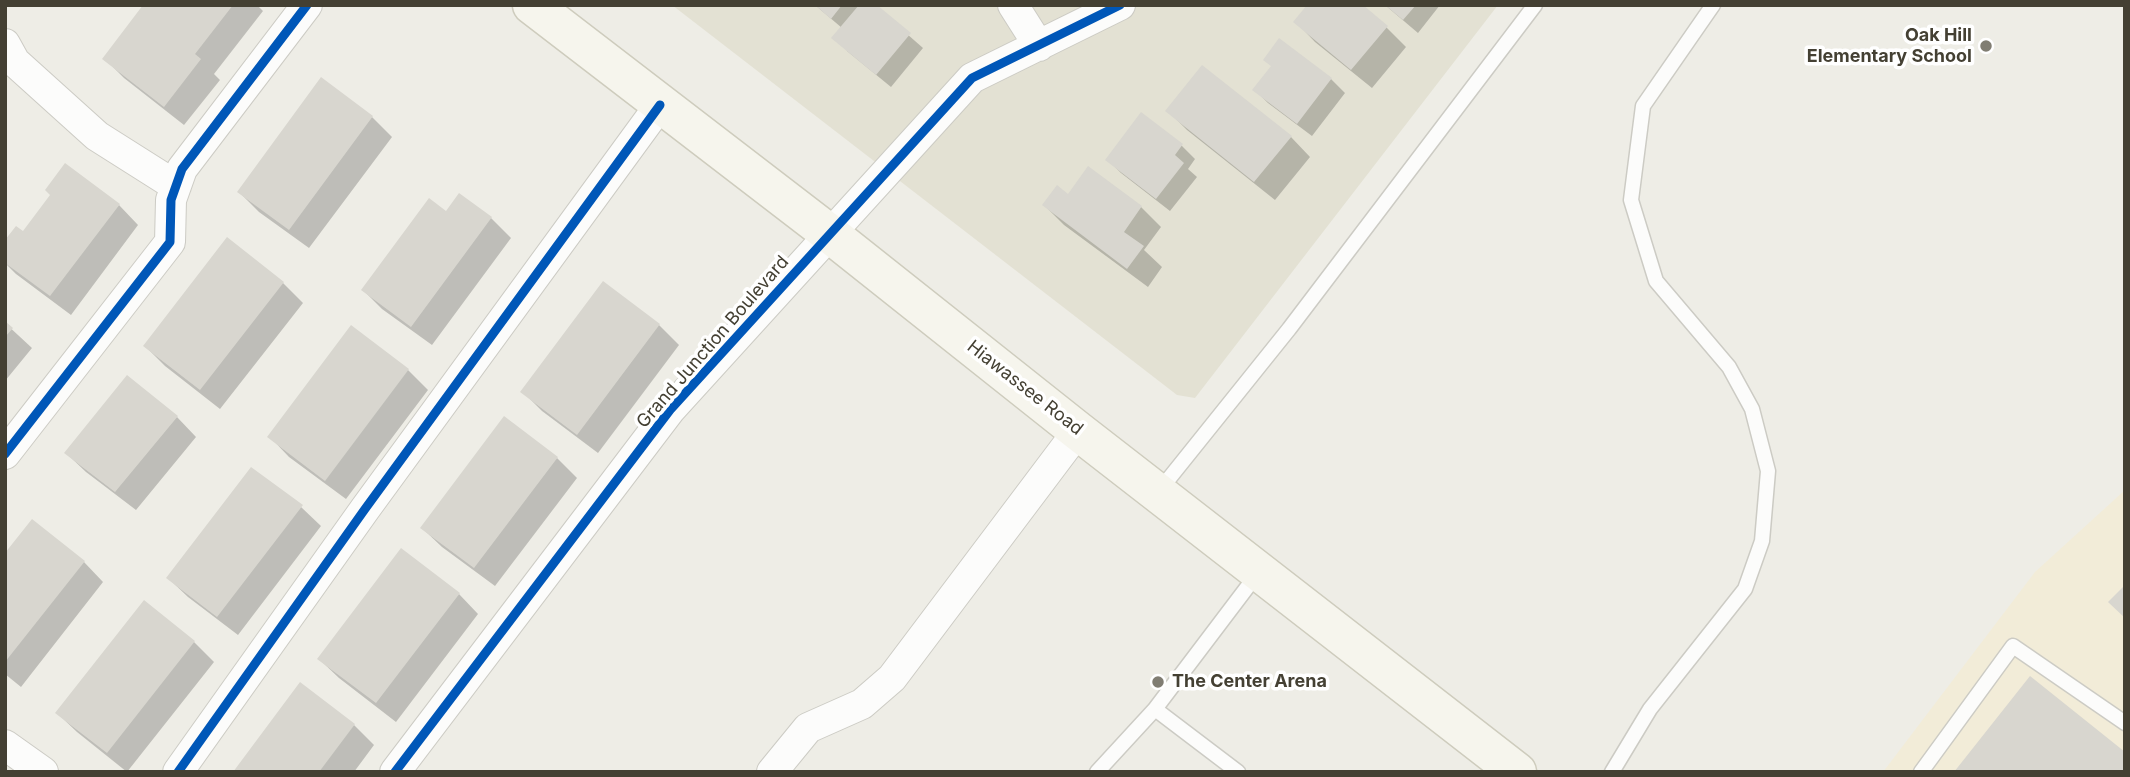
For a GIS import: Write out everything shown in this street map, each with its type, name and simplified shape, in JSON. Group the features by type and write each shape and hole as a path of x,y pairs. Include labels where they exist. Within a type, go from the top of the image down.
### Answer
{"main road":[{"name":"Hiawassee Road","path":"532,5 830,234 1517,772"}],"street":[{"path":"5,454 170,242 171,200 182,169 307,5"},
{"path":"1013,5 1039,46"},
{"name":"Grand Junction Boulevard","path":"395,772 670,410 972,78 1120,5"},
{"path":"5,44 15,62 97,136 176,186"},
{"path":"178,772 365,509 660,105"},
{"path":"772,772 808,728 862,704 892,678 1078,430"},
{"path":"5,745 43,772"}],"lane":[{"path":"1158,492 1289,329 1535,5"},
{"path":"1612,772 1650,709 1745,589 1762,541 1768,471 1752,409 1729,367 1656,281 1631,200 1643,106 1713,5"},
{"path":"1097,772 1155,709 1259,572"},
{"path":"1921,772 2013,646 2125,723"},
{"path":"1155,709 1238,772"}],"shaded area":[{"path":"672,5 1498,5 1195,398 1177,395"},
{"path":"2125,490 2125,772 1883,772 2035,572"}],"building":[{"path":"143,5 233,5 195,54 201,59 164,107 102,59"},
{"path":"815,5 842,5 831,19"},
{"path":"859,5 877,5 911,33 876,75 831,38"},
{"path":"1307,5 1363,5 1388,26 1351,70 1293,22"},
{"path":"1385,5 1416,5 1403,20"},
{"path":"1279,38 1332,78 1297,124 1252,90 1271,66 1263,60"},
{"path":"1202,65 1292,136 1254,182 1165,111"},
{"path":"321,77 373,116 289,230 237,192"},
{"path":"1141,112 1183,144 1175,155 1184,163 1156,199 1105,160"},
{"path":"65,163 120,204 50,296 5,263 5,240 16,226 23,231 50,195 45,190"},
{"path":"1088,166 1142,206 1124,232 1144,246 1127,269 1042,205 1057,185 1068,194"},
{"path":"459,193 492,217 411,327 361,290 429,198 446,211"},
{"path":"227,237 284,282 200,390 143,346"},
{"path":"603,281 660,324 577,435 520,392"},
{"path":"5,321 13,328 5,337"},
{"path":"351,325 409,369 325,481 267,437"},
{"path":"127,375 178,416 115,492 64,453"},
{"path":"504,416 558,457 474,568 420,528"},
{"path":"251,467 303,505 217,617 166,578"},
{"path":"32,519 85,561 5,662 5,553"},
{"path":"401,548 460,593 376,703 317,659"},
{"path":"2125,585 2125,618 2108,602"},
{"path":"144,600 195,641 107,753 55,713"},
{"path":"2030,676 2125,752 2125,772 1954,772"},
{"path":"300,682 355,724 319,772 233,772"}],"cycle path":[{"path":"5,454 170,242 171,200 182,169 307,5"},
{"path":"395,772 670,410 972,78 1120,5"},
{"path":"178,772 365,509 660,105"}],"place":[{"name":"Oak Hill Elementary School","path":"1986,46"},
{"name":"The Center Arena","path":"1158,682"}]}
